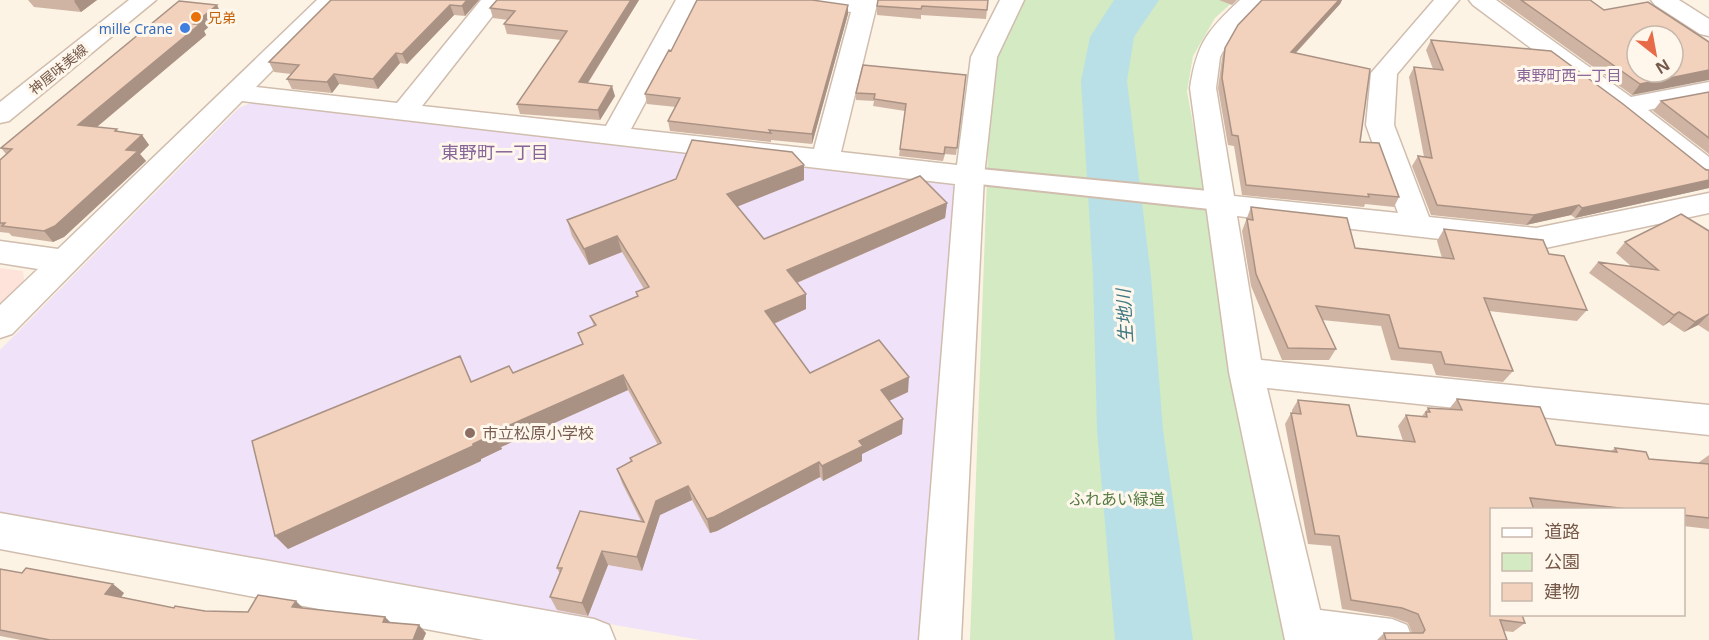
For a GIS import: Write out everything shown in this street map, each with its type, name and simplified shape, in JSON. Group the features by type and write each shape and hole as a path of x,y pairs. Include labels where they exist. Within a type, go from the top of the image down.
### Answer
{"street":[{"name":"神屋味美線","path":"0,115 144,0"},
{"path":"0,325 62,261 330,0"},
{"path":"405,110 493,0"},
{"path":"614,136 688,0"},
{"path":"805,0 865,3 826,158"},
{"path":"940,640 970,176 984,57 1011,0"},
{"path":"1253,0 1223,29 1207,57 1203,88 1246,372 1305,634 1392,640"},
{"path":"1417,225 1380,125 1384,73 1447,0"},
{"path":"1481,0 1626,106 1709,171"},
{"path":"1663,0 1709,29"},
{"path":"1626,106 1709,90"},
{"path":"237,93 405,110 614,136 1536,239 1709,203"},
{"path":"0,252 62,261"},
{"path":"1246,372 1709,420"},
{"path":"0,531 533,635 594,640"}],"shaded area":[{"name":"市立松原小学校","path":"251,103 947,181 958,189 925,640 700,640 0,516 0,350 239,108"},
{"path":"0,268 23,271 24,281 0,304"}],"green space":[{"name":"ふれあい緑道","path":"1025,0 1235,0 1215,18 1193,56 1187,91 1286,640 970,640 991,70 1012,19"}],"building":[{"path":"331,0 467,0 462,6 450,5 402,54 396,53 373,79 334,74 327,82 287,79 299,65 269,62"},
{"path":"497,0 631,0 579,82 612,86 598,110 517,104 567,31 504,24 515,11 490,8"},
{"path":"697,0 812,0 848,5 812,134 769,130 771,133 668,121 680,98 645,94 669,50 671,51"},
{"path":"878,0 988,0 987,10 877,6"},
{"path":"1262,0 1339,0 1291,52 1370,69 1360,142 1379,143 1399,197 1368,194 1369,197 1246,185 1238,136 1232,135 1222,78 1225,48 1238,25"},
{"path":"1521,0 1590,0 1604,10 1648,2 1682,24 1625,24 1625,73"},
{"path":"179,1 217,5 194,24 200,24 78,125 117,129 115,131 142,135 126,150 138,151 55,226 44,231 2,226 5,223 0,223 0,160 12,149 1,148"},
{"path":"1685,26 1709,42 1709,70 1685,75"},
{"path":"1431,40 1551,51 1623,104 1706,170 1709,170 1709,180 1582,208 1579,205 1534,215 1437,205 1418,156 1432,158 1414,67 1443,70"},
{"path":"863,65 966,75 957,148 945,147 944,154 900,149 906,104 874,99 875,94 856,93"},
{"path":"1709,92 1709,138 1661,101"},
{"path":"692,140 792,152 804,165 727,194 764,239 920,176 947,203 787,270 806,294 765,311 810,373 879,340 909,377 881,390 903,419 859,441 863,446 822,466 819,462 714,517 707,519 688,486 656,501 637,557 602,551 582,603 550,597 562,568 557,568 580,511 644,522 617,469 632,461 630,458 661,443 623,375 494,432 473,446 275,536 252,441 460,356 471,382 509,366 513,373 583,344 578,333 596,325 590,316 638,296 636,292 649,287 617,236 584,249 567,220 676,179"},
{"path":"1251,207 1347,218 1355,248 1454,259 1444,229 1543,240 1549,254 1564,256 1587,310 1484,298 1513,371 1445,364 1441,352 1399,348 1389,315 1316,306 1336,349 1288,348 1256,274 1247,219 1253,220"},
{"path":"1681,214 1709,231 1709,314 1695,322 1679,312 1674,315 1598,262 1658,270 1625,242"},
{"path":"1457,399 1540,407 1556,445 1617,452 1615,448 1646,452 1649,459 1709,464 1709,518 1685,515 1685,508 1619,508 1530,498 1533,508 1490,508 1490,616 1522,616 1525,623 1500,620 1507,640 1386,640 1384,633 1423,633 1425,630 1418,614 1402,608 1351,600 1339,536 1315,534 1291,413 1301,414 1298,400 1349,405 1357,436 1415,442 1406,415 1427,417 1426,412 1430,412 1428,408 1462,410"},
{"path":"26,568 113,584 105,594 174,608 175,606 205,611 248,612 258,595 296,601 292,607 385,617 383,622 419,625 413,640 50,640 0,630 0,569 22,573"}],"waterway":[{"name":"生地川","path":"1138,0 1112,37 1104,81 1122,276 1130,430 1154,640"}],"place":[{"name":"兄弟","path":"196,17"},
{"name":"mille Crane","path":"185,28"},
{"name":"市立松原小学校","path":"470,433"}],"district":[{"name":"東野町西一丁目","path":"1569,75"},
{"name":"東野町一丁目","path":"495,152"}]}
